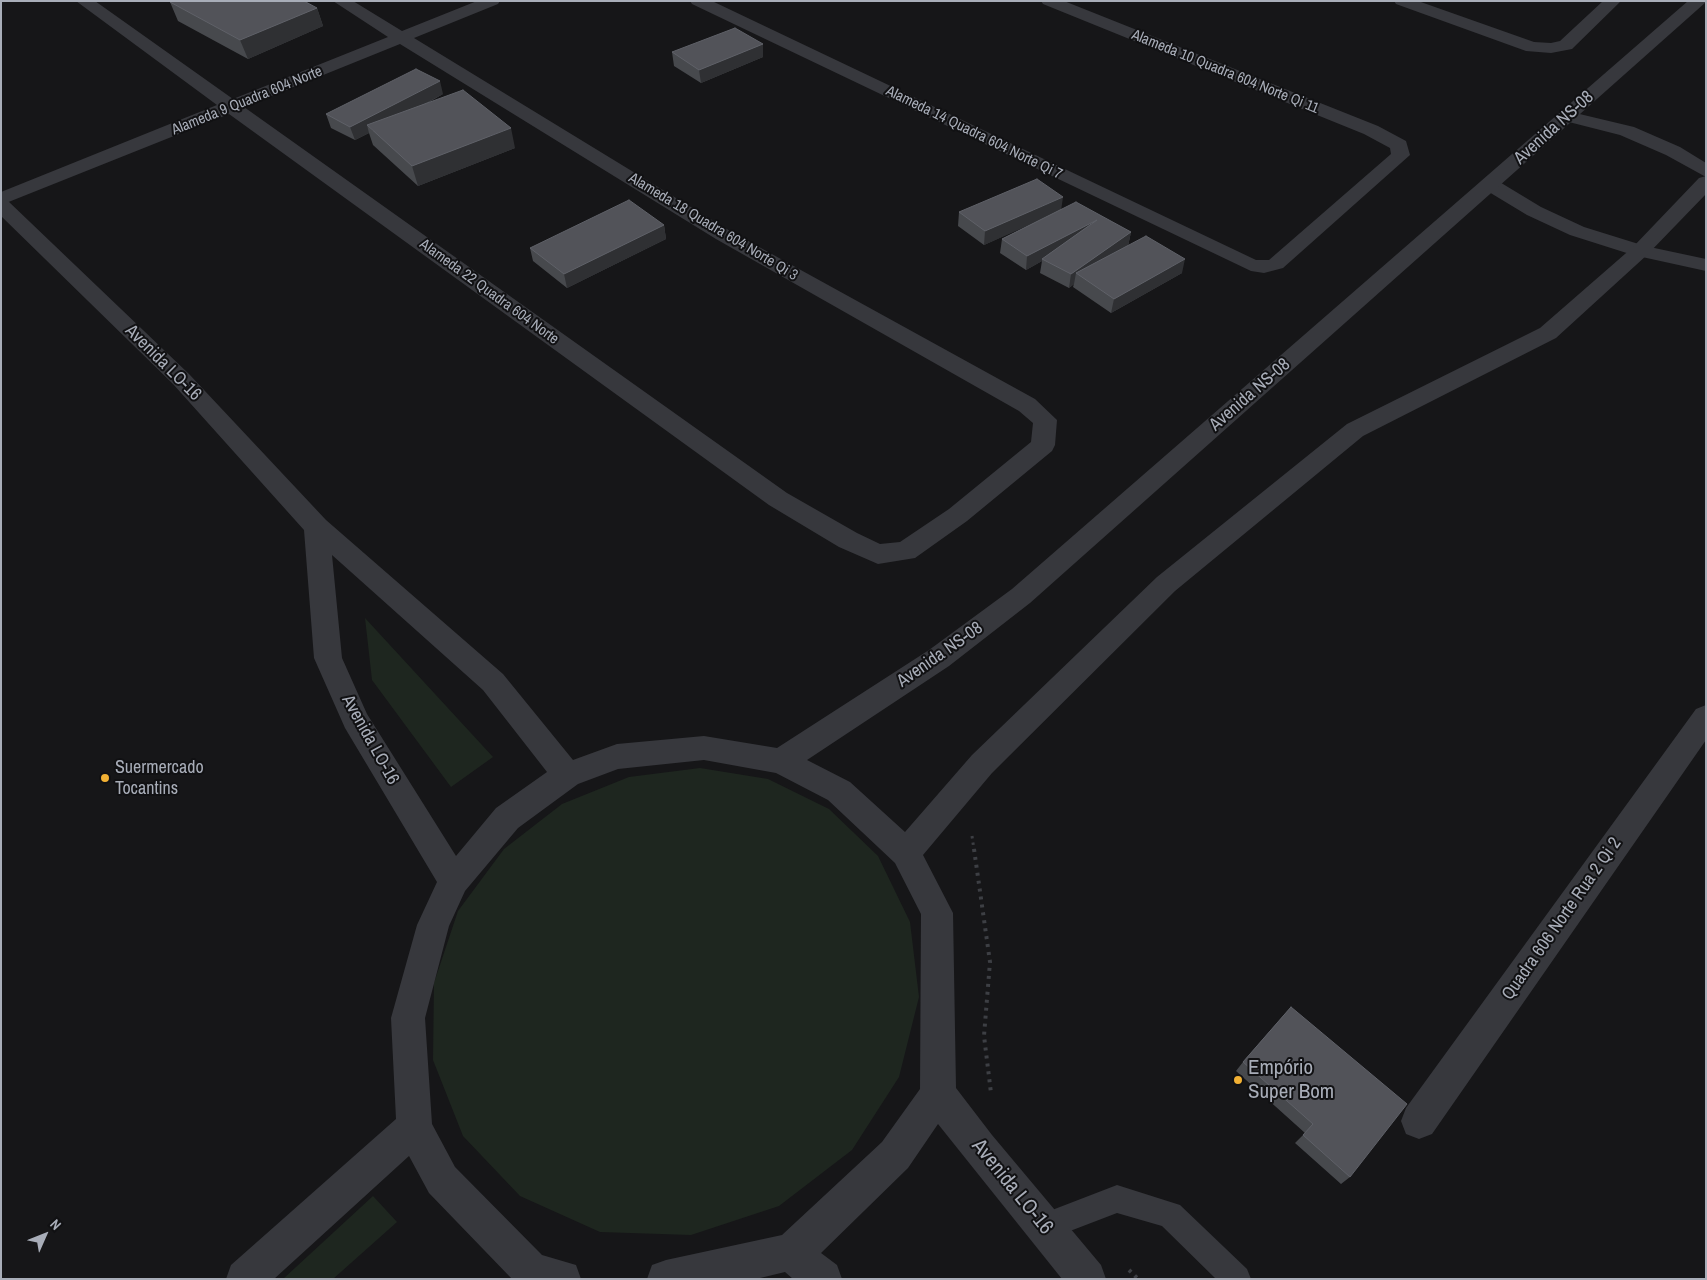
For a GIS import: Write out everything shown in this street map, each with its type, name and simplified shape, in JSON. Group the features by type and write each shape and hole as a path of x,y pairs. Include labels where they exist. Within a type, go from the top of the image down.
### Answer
{"street":[{"name":"Alameda 22 Quadra 604 Norte","path":"84,1 778,499 848,540 878,554 906,552"},
{"name":"Alameda 18 Quadra 604 Norte Qi 3","path":"341,1 723,235 1027,405 1045,420 1043,445 958,515 906,552"},
{"name":"Alameda 9 Quadra 604 Norte","path":"1,199 404,39 492,1"},
{"name":"Alameda 14 Quadra 604 Norte Qi 7","path":"698,1 1250,265 1264,267 1276,264 1401,156 1399,145"},
{"name":"Alameda 10 Quadra 604 Norte Qi 11","path":"1049,1 1371,130 1399,145"},
{"path":"1402,1 1532,47 1552,48 1566,45 1613,1"},
{"name":"Avenida NS-08","path":"781,761 939,658 1021,596 1698,1"},
{"path":"1567,116 1627,131 1673,150 1706,171"},
{"path":"906,853 982,764 1166,584 1355,430 1548,333 1640,251 1706,182"},
{"path":"1491,184 1534,212 1577,231 1640,251 1706,265"},
{"name":"Avenida LO-16","path":"1,205 181,379 317,527 493,682 567,774"},
{"name":"Avenida LO-16","path":"317,527 328,658 355,720 454,881"},
{"name":"Quadra 606 Norte Rua 2 Qi 2","path":"1419,1121 1706,716"},
{"path":"539,1276 442,1180 414,1126 408,1018 433,925 454,881 507,818 567,774 617,757 704,748 781,761 839,791 906,853 937,913 938,1094 894,1155 808,1239 791,1252 666,1279"},
{"name":"Avenida LO-16","path":"938,1094 1088,1279"},
{"path":"246,1279 414,1126"},
{"path":"791,1252 823,1279"}],"lane":[{"path":"1044,1227 1117,1199 1170,1215 1237,1279"}],"path":[{"path":"972,833 990,962 984,1036 991,1094"},
{"path":"1124,1265 1138,1279"}],"shaded area":[{"path":"365,618 493,757 451,787 372,680"},
{"path":"700,768 768,779 829,809 878,856 910,922 919,997 899,1077 852,1150 779,1206 691,1235 600,1232 520,1196 463,1136 433,1060 434,983 458,911 504,849 562,804 629,777"},
{"path":"373,1196 397,1222 333,1279 283,1279"}],"building":[{"path":"304,1 317,8 240,40 170,2"},
{"path":"735,28 763,44 699,70 672,52"},
{"path":"416,69 440,81 350,127 326,114"},
{"path":"463,90 511,128 412,166 367,125"},
{"path":"1037,179 1063,197 985,231 959,212"},
{"path":"629,200 664,225 564,274 530,248"},
{"path":"1076,202 1131,232 1071,274 1042,259 1097,220 1027,256 1002,239"},
{"path":"1146,236 1185,259 1114,299 1076,273"},
{"path":"1291,1007 1407,1104 1350,1177 1303,1135 1313,1124 1243,1062"}],"place":[{"name":"Suermercado Tocantins","path":"105,778"},
{"name":"Empório Super Bom","path":"1238,1080"}]}
